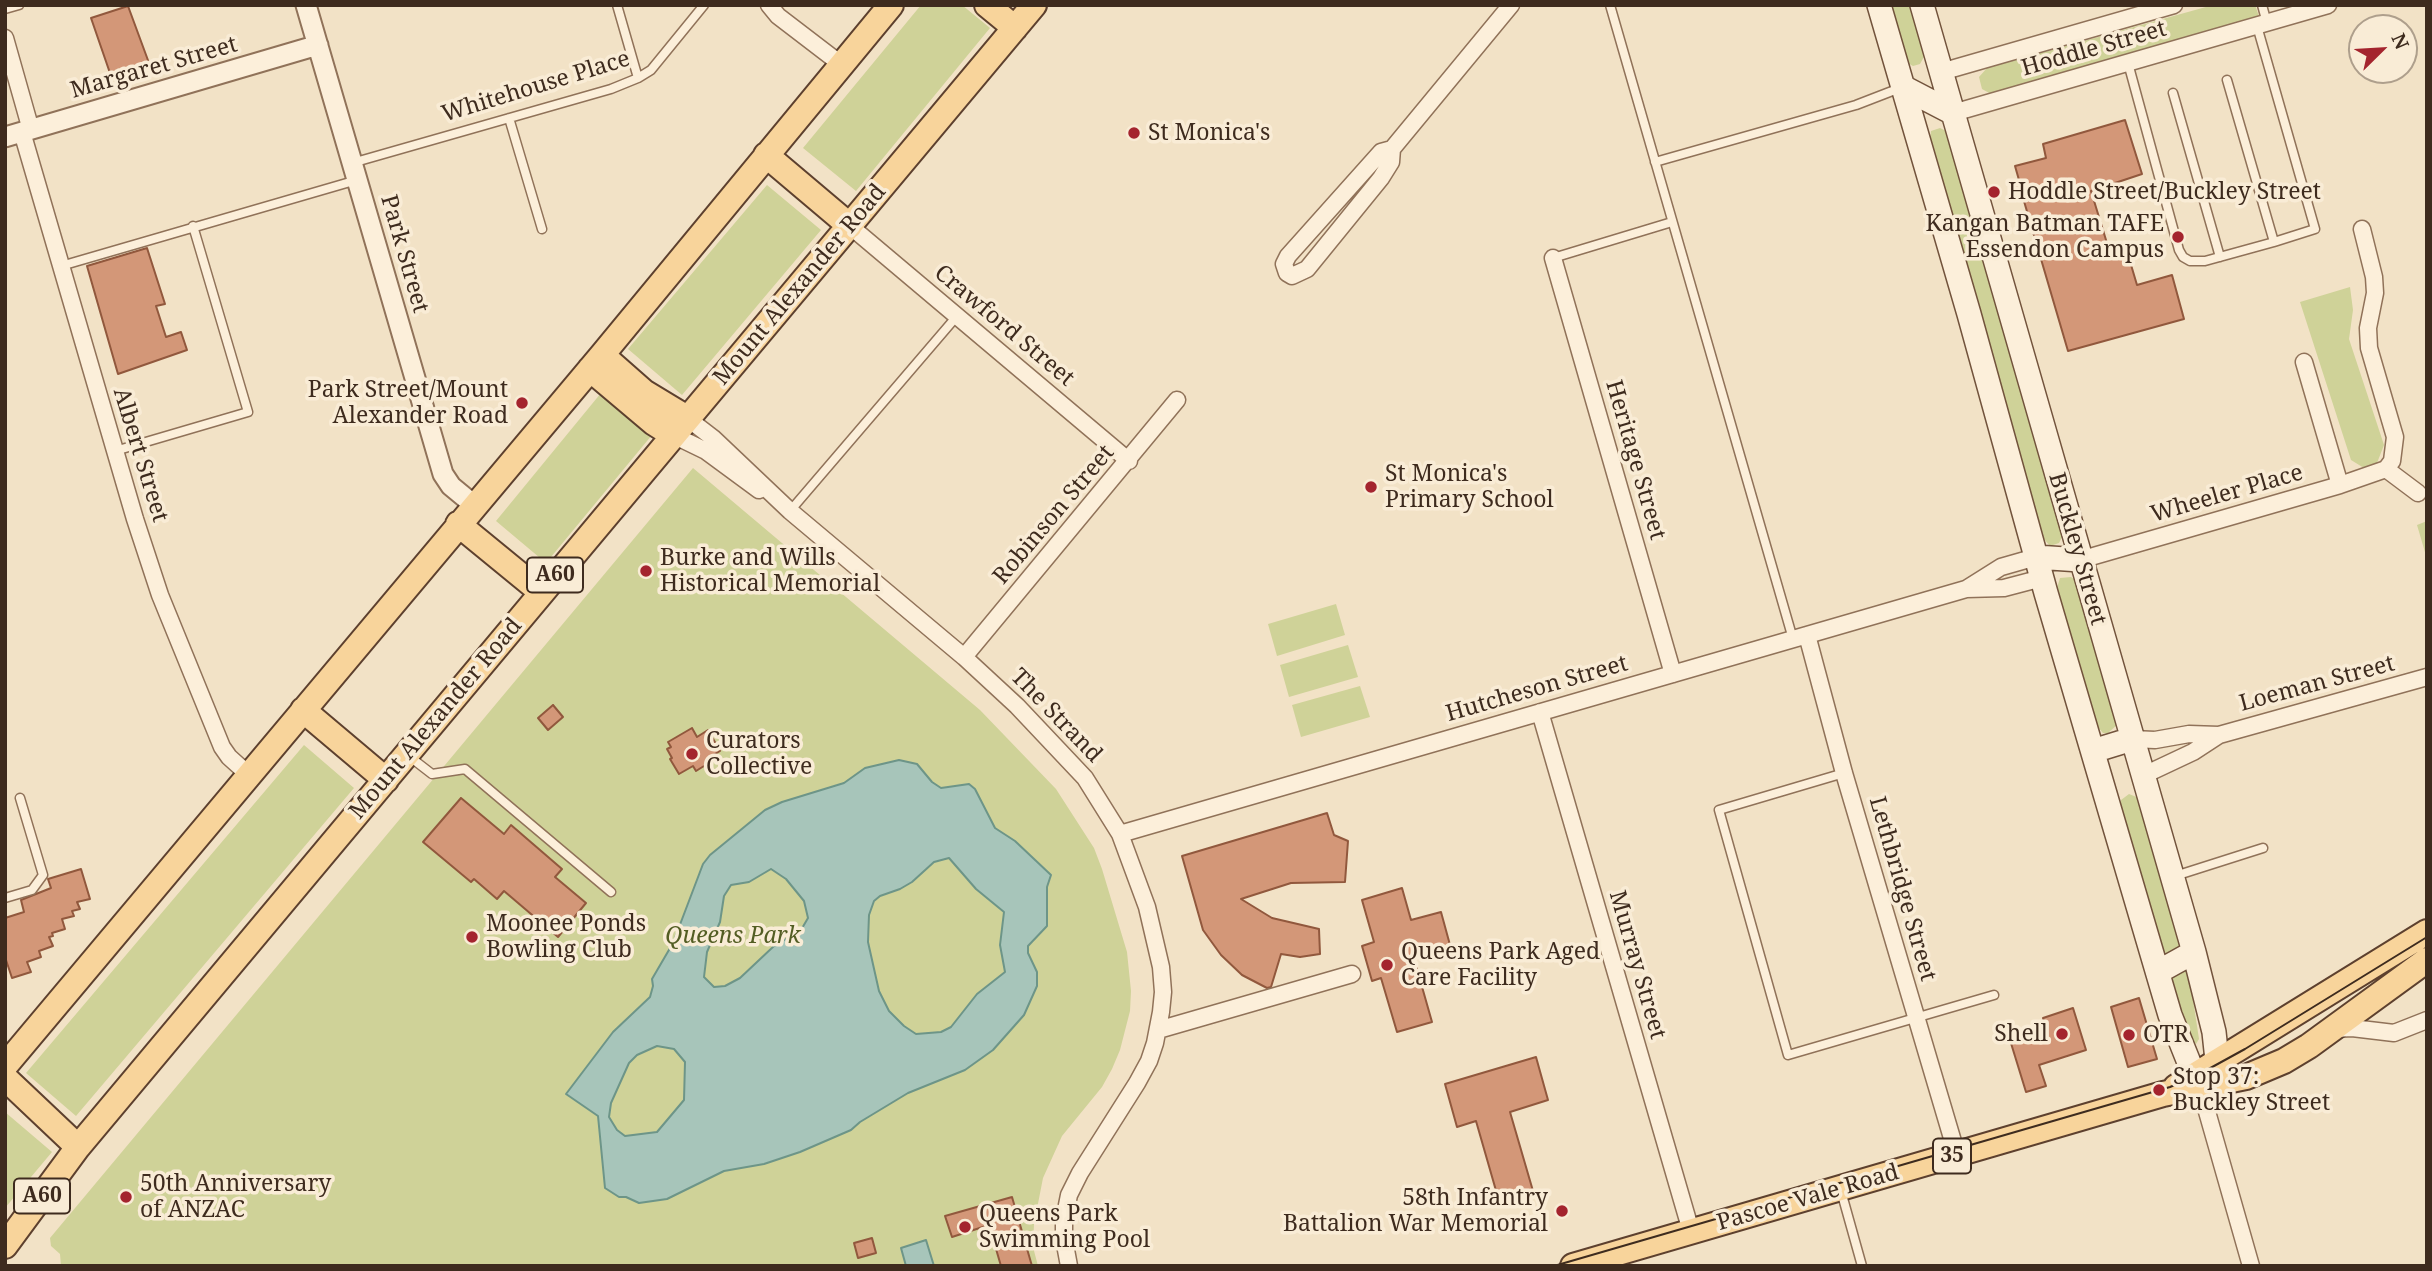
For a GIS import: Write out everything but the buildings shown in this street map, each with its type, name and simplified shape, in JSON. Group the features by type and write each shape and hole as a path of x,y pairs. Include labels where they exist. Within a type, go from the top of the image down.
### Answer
{"main road":[{"path":"5,1066 596,362 891,5"},
{"path":"987,5 1015,28"},
{"name":"Mount Alexander Road","path":"5,1245 78,1147 1034,5"},
{"name":"Buckley Street","path":"1879,5 2039,568 2170,1015 2197,1081"},
{"name":"Buckley Street","path":"1922,5 2194,952 2214,1032 2217,1060"},
{"path":"1903,87 1941,72"},
{"path":"1903,87 1953,113"},
{"path":"766,155 850,226"},
{"path":"596,362 654,423 680,427"},
{"path":"458,524 541,592"},
{"path":"2039,568 2080,560"},
{"path":"303,710 386,780"},
{"path":"2093,751 2132,740"},
{"path":"2104,787 2142,776"},
{"path":"2197,1081 2214,1075 2217,1060 2427,932"},
{"path":"2158,972 2194,952"},
{"name":"Pascoe Vale Road","path":"1573,1266 1622,1259 1691,1231 2163,1094 2197,1081 2241,1079 2301,1051 2427,960"},
{"path":"5,1078 78,1147"}],"street":[{"name":"Park Street","path":"306,5 443,474 451,486 474,505"},
{"path":"769,5 778,16 842,65"},
{"path":"1392,149 1381,152 1288,256 1284,264 1287,273 1292,276 1307,269 1381,178 1391,162 1392,149 1511,5"},
{"name":"Hoddle Street","path":"1941,72 2174,5"},
{"name":"Hoddle Street","path":"1953,113 2328,5"},
{"name":"Albert Street","path":"5,38 19,133 160,595 222,747 248,775"},
{"name":"Margaret Street","path":"19,133 317,45"},
{"name":"Crawford Street","path":"850,226 1129,461"},
{"path":"2362,229 2374,277 2375,293 2368,328 2369,348 2395,437 2392,461 2386,469 2418,493"},
{"name":"Heritage Street","path":"1553,258 1673,674"},
{"path":"2304,362 2340,485"},
{"name":"Robinson Street","path":"964,657 1177,400"},
{"name":"The Strand","path":"680,427 713,438 790,511 964,657 1017,706 1068,758 1100,800 1120,834 1147,907 1161,967 1163,992 1158,1030 1149,1061 1069,1195 1064,1220 1069,1266"},
{"name":"Wheeler Place","path":"2080,560 2340,485 2386,469"},
{"name":"Hutcheson Street","path":"1120,834 1966,589 2004,588 2039,568"},
{"name":"Lethbridge Street","path":"1800,637 1844,773 1957,1155"},
{"name":"Loeman Street","path":"2132,740 2189,734 2219,735 2427,677"},
{"name":"Murray Street","path":"1540,712 1691,1231"},
{"name":"Loeman Street","path":"2142,776 2193,752 2219,735"},
{"path":"1158,1030 1352,974"},
{"path":"2334,1029 2352,1028 2387,1034 2402,1032 2427,1020"},
{"name":"Buckley Street","path":"2197,1081 2251,1266"}],"lane":[{"path":"5,9 19,5"},
{"path":"617,5 638,78"},
{"name":"Whitehouse Place","path":"61,266 193,226 509,118 611,89 651,70 704,5"},
{"path":"1609,5 1672,222 1800,637"},
{"path":"2128,63 2183,257 2198,262 2315,229 2262,24 2262,5"},
{"path":"2227,80 2274,242"},
{"path":"1655,162 1856,105 1903,87"},
{"path":"2173,93 2220,257"},
{"path":"509,118 541,229"},
{"path":"1553,258 1672,222"},
{"path":"115,451 248,412 193,226"},
{"path":"790,511 957,316"},
{"path":"407,755 432,774 465,769 611,892"},
{"path":"1844,773 1719,810 1788,1055 1994,995"},
{"path":"5,898 32,890 43,875 20,798"},
{"path":"2173,877 2263,848"},
{"path":"1840,1188 1862,1266"}],"green space":[{"path":"921,5 962,5 990,28 856,191 803,148"},
{"path":"1889,5 1912,5 1926,53 1920,64 1913,66 1904,61"},
{"path":"2213,5 2255,5 2259,16 2248,23 1991,94 1982,89 1979,77 1987,68"},
{"path":"1940,128 1948,132 2064,533 2059,543 2050,546 2044,539 1930,140 1931,131"},
{"path":"767,185 821,230 682,395 628,349"},
{"path":"2350,287 2353,310 2349,339 2384,445 2377,463 2364,468 2351,460 2300,302"},
{"path":"601,393 652,435 546,563 496,521"},
{"name":"Queens Park","path":"693,468 980,710 1056,789 1094,848 1127,952 1130,1011 1112,1069 1102,1087 1062,1136 1043,1178 1034,1224 1033,1247 1038,1266 61,1266 60,1254 51,1246 50,1238"},
{"path":"2427,521 2427,559 2417,525"},
{"path":"2071,577 2079,582 2117,725 2108,733 2103,733 2097,726 2057,588 2060,578"},
{"path":"1336,604 1345,635 1277,656 1268,624"},
{"path":"1348,645 1358,677 1289,697 1280,665"},
{"path":"1360,686 1370,717 1301,737 1292,705"},
{"path":"304,745 354,788 76,1116 26,1073"},
{"path":"2129,794 2139,798 2181,946 2179,951 2167,954 2160,948 2121,807 2121,800"},
{"path":"2188,967 2199,1039 2196,1044 2185,1029 2170,978"},
{"path":"5,1112 52,1152 5,1208"}],"water":[{"path":"899,760 917,764 932,782 941,788 969,784 975,789 995,828 1015,841 1051,875 1047,887 1047,926 1028,946 1028,953 1037,972 1037,986 1024,1015 993,1050 965,1070 908,1093 851,1130 764,1164 724,1171 667,1199 639,1203 619,1197 605,1188 598,1116 566,1094 613,1032 650,997 652,979 673,943 703,864 710,855 765,810 844,783 865,768","holes":["949,858 976,889 1004,912 1000,945 1005,972 977,994 951,1027 941,1032 916,1034 889,1011 879,991 868,942 869,915 874,901 880,896 912,882 934,862","771,869 786,879 804,901 808,918 801,930 774,946 740,978 725,986 714,987 704,977 707,952 720,922 724,896 731,885 749,882","657,1046 674,1049 685,1062 684,1100 657,1132 625,1136 617,1130 609,1117 611,1103 629,1063 637,1055"]},
{"path":"926,1240 934,1266 906,1266 901,1248"}],"tram line":[{"path":"1554,1266 2170,1087 2245,1049 2427,937"}],"place":[{"name":"St Monica's","path":"1134,133"},
{"name":"Hoddle Street/Buckley Street","path":"1994,192"},
{"name":"Kangan Batman TAFE Essendon Campus","path":"2178,237"},
{"name":"Park Street/Mount Alexander Road","path":"522,403"},
{"name":"St Monica's Primary School","path":"1371,487"},
{"name":"Burke and Wills Historical Memorial","path":"646,571"},
{"name":"Curators Collective","path":"692,754"},
{"name":"Moonee Ponds Bowling Club","path":"472,937"},
{"name":"Queens Park Aged Care Facility","path":"1387,965"},
{"name":"Shell","path":"2062,1034"},
{"name":"OTR","path":"2129,1035"},
{"name":"Stop 37: Buckley Street","path":"2159,1090"},
{"name":"50th Anniversary of ANZAC","path":"126,1197"},
{"name":"58th Infantry Battalion War Memorial","path":"1562,1211"},
{"name":"Queens Park Swimming Pool","path":"965,1227"}]}
